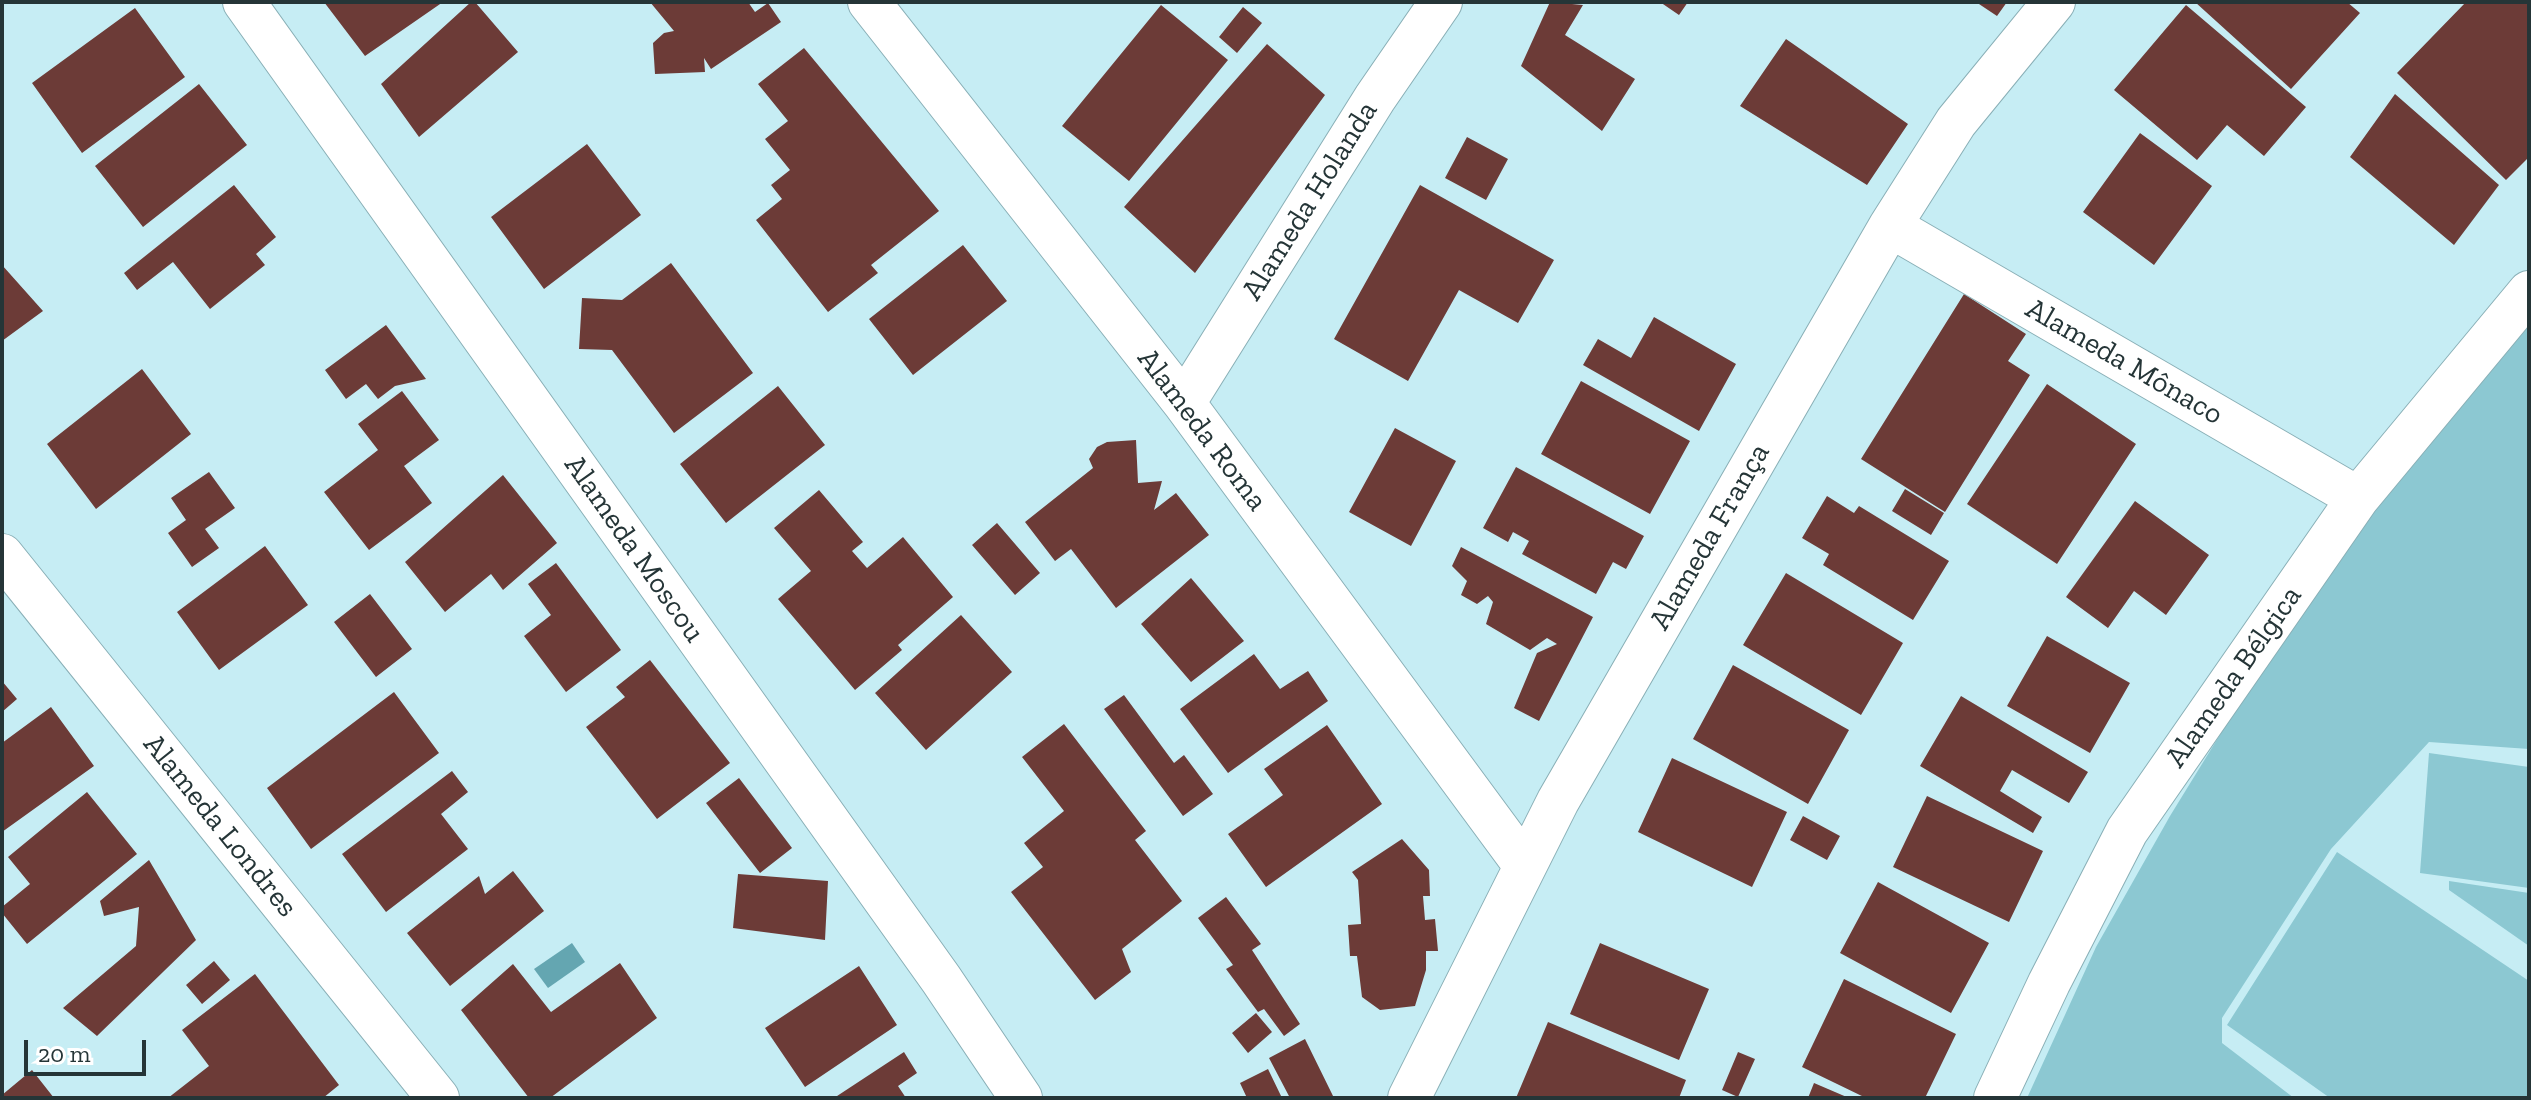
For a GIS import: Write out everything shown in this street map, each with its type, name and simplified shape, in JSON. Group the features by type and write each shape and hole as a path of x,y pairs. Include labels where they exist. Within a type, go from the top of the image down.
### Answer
{"street":[{"name":"Alameda Moscou","path":"244,2 941,979 1021,1098"},
{"name":"Alameda Roma","path":"869,2 1184,403 1525,866"},
{"name":"Alameda Holanda","path":"1184,403 1375,98 1441,2"},
{"name":"Alameda França","path":"1409,1098 1558,801 1890,226 1956,122 2054,2"},
{"name":"Alameda Mônaco","path":"1890,226 2358,498"},
{"name":"Alameda Bélgica","path":"1995,1098 2049,983 2127,831 2358,498 2529,292"},
{"name":"Alameda Londres","path":"2,555 438,1098"}],"shaded area":[{"path":"2529,308 2529,749 2429,742 2331,849 2222,1018 2222,1043 2294,1098 2027,1098 2096,947 2170,816 2301,603"},
{"path":"2429,753 2529,767 2529,888 2420,873"},
{"path":"2337,852 2529,981 2529,1098 2330,1098 2227,1025"},
{"path":"2449,881 2529,893 2529,946 2449,890"},
{"path":"572,943 585,962 548,988 534,969"}],"building":[{"path":"324,2 443,2 365,56"},
{"path":"471,2 475,2 518,52 419,137 381,84"},
{"path":"650,2 748,2 755,12 768,3 781,22 711,69 704,58 705,72 655,74 653,43 664,33 674,31"},
{"path":"1550,2 1583,5 1565,35 1635,79 1602,131 1521,66"},
{"path":"1660,2 1688,2 1679,15"},
{"path":"1976,2 2007,2 1997,16"},
{"path":"2195,2 2347,2 2360,13 2291,89"},
{"path":"2466,2 2529,2 2529,157 2506,180 2397,73"},
{"path":"1161,5 1228,60 1129,181 1062,126"},
{"path":"2186,5 2306,107 2264,156 2227,125 2197,160 2114,90"},
{"path":"1243,7 1262,23 1237,53 1219,37"},
{"path":"135,8 185,77 82,153 32,83"},
{"path":"1786,39 1908,124 1867,185 1740,106"},
{"path":"1267,44 1325,95 1195,273 1124,207"},
{"path":"804,48 939,211 871,265 878,273 828,312 756,220 782,199 771,185 790,170 765,139 788,121 758,84"},
{"path":"199,84 247,145 143,227 95,166"},
{"path":"2395,94 2499,185 2454,245 2350,157"},
{"path":"2140,133 2212,186 2154,265 2083,212"},
{"path":"1467,137 1508,159 1486,200 1445,178"},
{"path":"587,144 641,215 544,289 491,217"},
{"path":"234,185 276,237 256,254 265,265 210,309 173,262 137,290 124,273"},
{"path":"1420,185 1554,260 1518,323 1459,290 1408,381 1334,339"},
{"path":"963,245 1007,301 913,375 869,319"},
{"path":"671,263 753,373 674,433 612,350 579,349 582,298 622,300"},
{"path":"2,265 43,311 2,341"},
{"path":"1964,294 2026,334 2008,361 2030,375 1945,512 1861,459"},
{"path":"1654,317 1736,364 1699,431 1583,365 1598,339 1631,358"},
{"path":"386,325 426,379 395,386 378,399 366,384 346,399 325,370"},
{"path":"142,369 191,434 96,509 47,444"},
{"path":"1581,381 1690,441 1650,514 1541,454"},
{"path":"2047,384 2136,444 2057,564 1967,504"},
{"path":"778,386 825,445 726,523 680,464"},
{"path":"402,391 439,440 404,466 432,503 369,550 324,492 378,450 358,424"},
{"path":"1395,428 1456,461 1411,546 1349,512"},
{"path":"1136,440 1138,483 1162,481 1154,510 1176,493 1209,535 1116,608 1071,549 1055,561 1025,522 1093,468 1089,459 1097,447 1107,442"},
{"path":"1516,467 1644,536 1626,569 1613,562 1596,594 1522,554 1529,541 1513,532 1508,542 1483,528"},
{"path":"209,472 235,508 205,529 219,548 192,567 168,533 186,520 171,498"},
{"path":"503,475 557,543 503,590 491,574 445,612 405,562"},
{"path":"1905,489 1944,513 1931,535 1892,511"},
{"path":"819,490 863,542 852,551 867,568 903,537 953,597 898,645 902,650 855,690 778,599 811,571 774,528"},
{"path":"1827,496 1854,513 1859,506 1949,561 1913,620 1823,565 1829,554 1802,538"},
{"path":"2135,501 2209,555 2166,615 2134,591 2108,628 2066,597"},
{"path":"997,523 1040,573 1015,595 972,545"},
{"path":"265,546 308,605 219,670 177,612"},
{"path":"1461,547 1593,617 1539,721 1514,708 1537,653 1557,644 1547,638 1530,650 1486,624 1493,602 1488,596 1477,604 1461,595 1467,581 1452,566"},
{"path":"556,563 621,650 566,692 524,636 551,615 528,584"},
{"path":"1786,573 1903,643 1861,715 1743,645"},
{"path":"1191,578 1244,641 1191,682 1141,624"},
{"path":"370,594 412,649 376,677 334,622"},
{"path":"961,615 1012,672 926,750 875,693"},
{"path":"2047,636 2130,683 2090,753 2007,706"},
{"path":"1254,654 1280,689 1308,671 1328,701 1228,773 1180,709"},
{"path":"650,660 730,763 657,819 586,727 625,697 616,687"},
{"path":"1733,665 1849,730 1808,804 1693,739"},
{"path":"2,681 17,699 2,712"},
{"path":"394,692 439,753 311,849 267,788"},
{"path":"1124,695 1174,763 1184,755 1213,794 1183,816 1104,709"},
{"path":"1961,696 2088,772 2069,803 2012,770 2000,791 2042,817 2033,833 1920,766"},
{"path":"51,707 94,766 2,832 2,743"},
{"path":"1064,724 1146,831 1135,840 1182,901 1122,949 1131,972 1095,1000 1011,892 1043,867 1024,843 1064,811 1022,757"},
{"path":"1327,725 1382,804 1266,887 1228,834 1283,795 1264,769"},
{"path":"1672,758 1787,812 1752,887 1638,832"},
{"path":"452,771 468,792 441,814 468,849 386,912 342,854"},
{"path":"739,778 792,848 760,873 706,803"},
{"path":"87,792 137,854 27,944 2,913 2,907 30,884 8,857"},
{"path":"1927,796 2043,851 2009,922 1893,867"},
{"path":"1803,816 1840,836 1827,860 1790,840"},
{"path":"1402,839 1429,870 1430,896 1423,896 1425,920 1435,919 1438,951 1426,951 1426,970 1415,1006 1380,1010 1362,997 1357,956 1350,956 1348,925 1361,924 1358,880 1352,872"},
{"path":"149,860 196,940 97,1036 63,1008 136,946 139,907 104,916 100,901"},
{"path":"513,871 544,911 450,986 407,933 479,876 485,894"},
{"path":"738,874 828,881 825,940 733,928"},
{"path":"1878,882 1989,943 1951,1013 1840,953"},
{"path":"1226,897 1261,944 1252,950 1300,1024 1284,1036 1264,1009 1258,1012 1226,969 1233,965 1198,918"},
{"path":"1600,943 1709,989 1679,1060 1570,1014"},
{"path":"214,961 230,980 202,1004 186,985"},
{"path":"620,963 657,1018 550,1098 529,1098 461,1010 513,964 551,1012"},
{"path":"859,966 897,1025 805,1087 765,1028"},
{"path":"255,974 339,1085 323,1098 168,1098 209,1066 182,1030"},
{"path":"1844,979 1956,1034 1925,1098 1866,1098 1802,1067"},
{"path":"1256,1013 1272,1032 1248,1053 1232,1033"},
{"path":"1548,1022 1686,1080 1679,1098 1516,1098"},
{"path":"1305,1039 1334,1098 1290,1098 1269,1058"},
{"path":"904,1052 917,1073 898,1086 906,1098 834,1098"},
{"path":"1738,1052 1755,1059 1738,1097 1722,1090"},
{"path":"1268,1069 1282,1098 1247,1098 1240,1083"},
{"path":"32,1070 54,1098 2,1098 2,1095"},
{"path":"1814,1083 1849,1098 1808,1098"}]}
